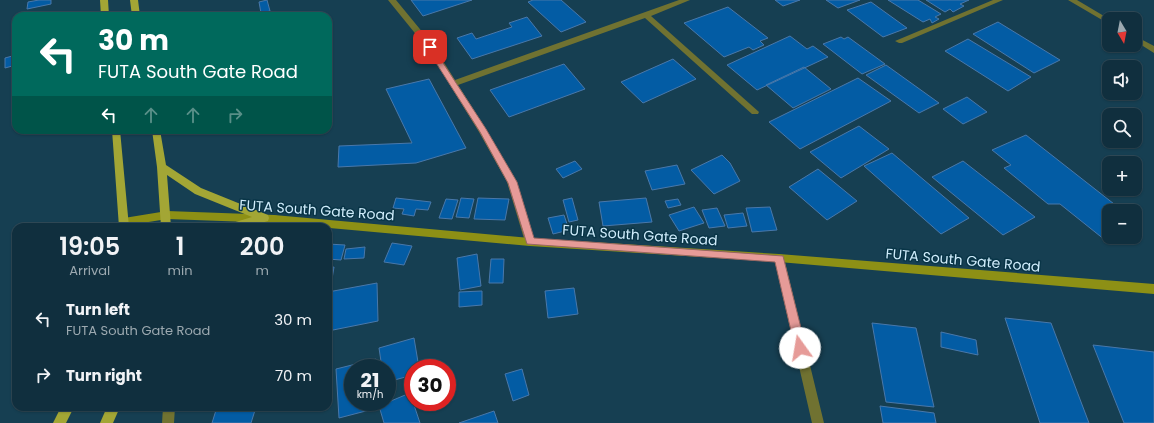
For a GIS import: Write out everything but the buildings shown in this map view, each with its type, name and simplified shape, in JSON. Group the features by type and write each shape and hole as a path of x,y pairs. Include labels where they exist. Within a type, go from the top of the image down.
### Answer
{"main road":[{"path":"104,0 105,12"},
{"path":"134,0 136,12"},
{"path":"116,134 124,223"},
{"path":"157,134 162,167 166,223"},
{"path":"162,167 215,199 269,222"},
{"name":"FUTA South Gate Road","path":"129,223 166,215 282,223"},
{"name":"FUTA South Gate Road","path":"332,227 530,242 779,258 1154,289"},
{"path":"59,423 66,411"},
{"path":"106,423 112,411"}],"street":[{"path":"392,0 430,47 483,131 512,182 530,242"},
{"path":"453,84 686,0"},
{"path":"899,41 999,0"},
{"path":"1072,0 1102,18"},
{"path":"646,15 755,112"},
{"path":"1142,42 1154,50"},
{"path":"779,258 818,423"},
{"path":"168,423 169,411"}],"route":[{"path":"430,47 483,131 512,182 530,242 779,258 800,348"}]}
